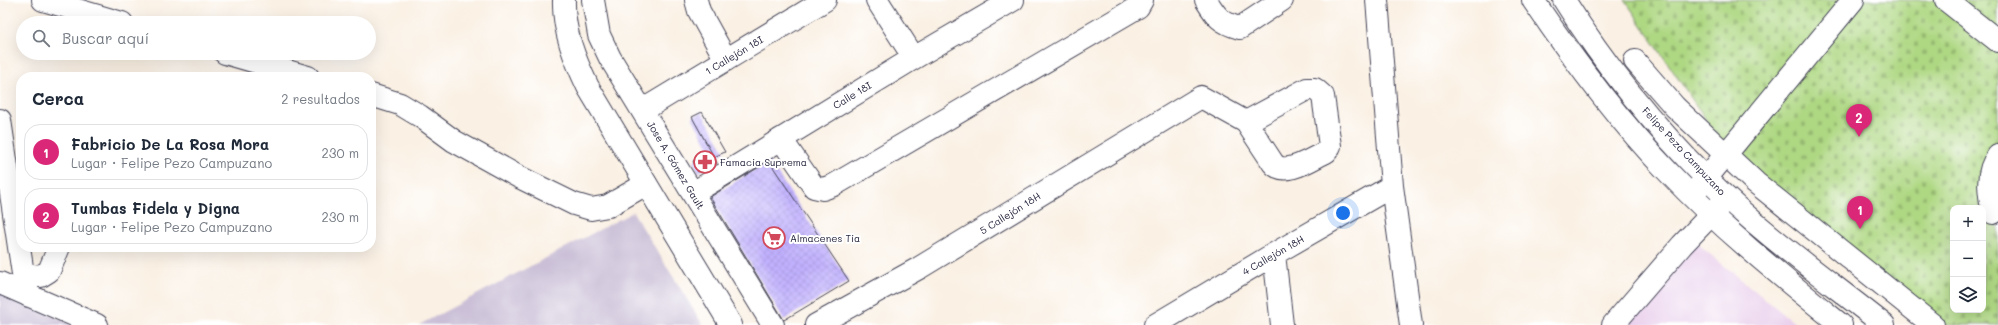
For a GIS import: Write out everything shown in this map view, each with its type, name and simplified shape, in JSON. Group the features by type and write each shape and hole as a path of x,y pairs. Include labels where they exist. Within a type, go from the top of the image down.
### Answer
{"street":[{"path":"43,0 98,16"},
{"path":"564,0 567,34 575,60 588,87 731,325"},
{"name":"Jose A. Gómez Gault","path":"594,0 599,35 610,58 773,325"},
{"path":"696,0 699,10 726,60"},
{"name":"1 Callejón 18I","path":"643,110 825,0"},
{"path":"877,0 914,58"},
{"name":"Calle 18I","path":"693,193 914,58 1013,0"},
{"path":"780,139 814,187 823,189 840,181 1132,10 1138,6 1142,0"},
{"path":"1206,0 1216,16 1227,25 1240,28 1282,0"},
{"path":"1377,0 1392,186 1411,325"},
{"path":"1533,0 1589,80 1633,134 1712,215 1768,266 1841,325"},
{"name":"Felipe Pezo Campuzano","path":"1564,0 1584,32 1638,104 1707,178 1775,238 1884,325"},
{"path":"1692,195 1726,156 1853,0"},
{"path":"1946,0 1998,41"},
{"path":"249,60 291,72"},
{"path":"1635,61 1675,107 1756,183 1933,325"},
{"path":"376,97 400,104 420,116 454,141 519,177 574,204 591,209 608,206 646,184"},
{"name":"5 Callejón 18H","path":"816,325 922,274 1047,197 1201,97 1246,122"},
{"path":"0,120 16,227"},
{"path":"1993,213 1988,187 1993,161 1998,156"},
{"name":"4 Callejón 18H","path":"1155,325 1392,186"},
{"path":"1613,325 1682,245 1712,215 1727,197"},
{"path":"20,252 23,274 29,296"},
{"path":"23,274 41,276 49,271 57,252"},
{"path":"1274,254 1282,325"},
{"path":"0,283 97,325"}],"shaded area":[{"path":"633,212 703,325 419,325"},
{"path":"1694,240 1706,251 1797,325 1615,325"},
{"path":"0,292 74,325 0,325"}],"green space":[{"path":"1625,0 1998,0 1998,325 1923,325 1756,194"}],"building":[{"path":"702,112 725,152 714,157 692,117"},
{"name":"Famacia Suprema","path":"711,152 717,163 698,172 693,161"},
{"name":"Almacenes Tia","path":"769,161 849,281 784,320 710,197"}],"place":[{"name":"Tumbas Fidela y Digna","path":"1859,137"},
{"name":"Famacia Suprema","path":"705,162"},
{"name":"Fabricio De La Rosa Mora","path":"1860,229"},
{"name":"Almacenes Tia","path":"774,238"}]}
